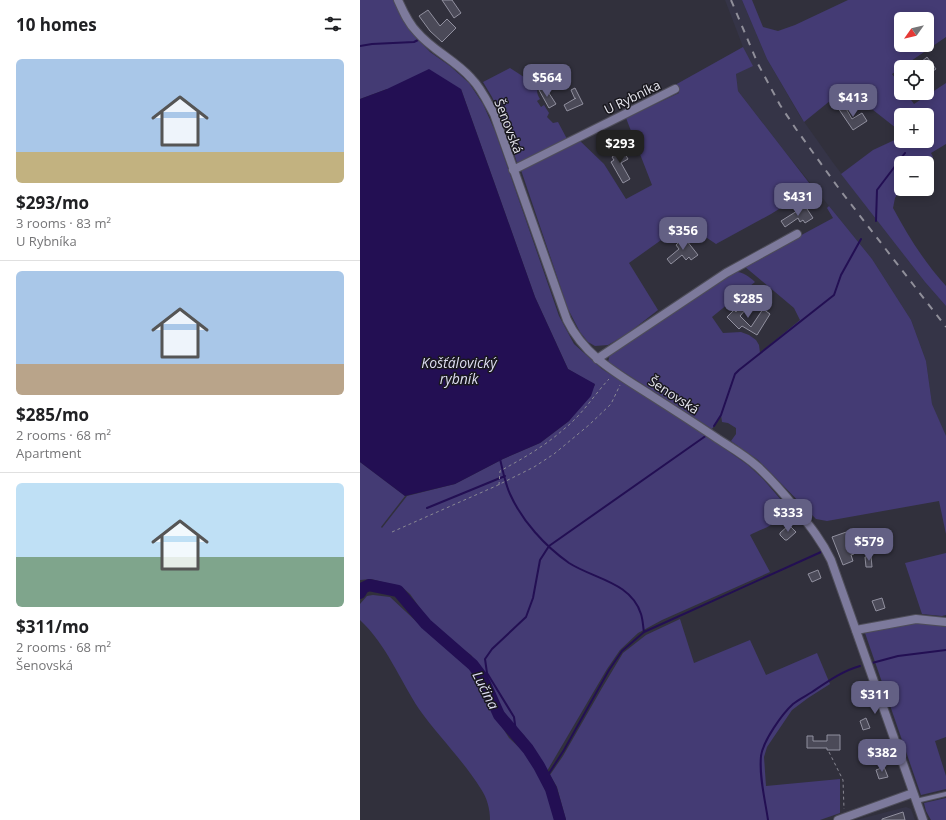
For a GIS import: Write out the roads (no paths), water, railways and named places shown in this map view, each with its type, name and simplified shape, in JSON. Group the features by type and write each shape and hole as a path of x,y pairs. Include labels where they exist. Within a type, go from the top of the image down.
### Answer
{"street":[{"name":"Šenovská","path":"398,0 408,20 417,32 457,65 478,86 494,114 567,320 581,343 597,359 615,372 741,454 758,467 815,532 825,547 923,820"},
{"name":"U Rybníka","path":"513,170 675,89"},
{"path":"597,359 726,273 797,234"},
{"path":"856,630 916,619 946,622"},
{"path":"841,819 914,797"}],"lane":[{"path":"914,797 946,794"}],"water":[{"name":"Košťálovický rybník","path":"429,69 461,89 535,297 568,369 595,384 591,396 569,421 540,443 503,459 455,484 405,496 360,462 360,99 387,89"}],"waterway":[{"path":"360,46 414,42 420,39"},
{"path":"876,221 877,190 905,153"},
{"path":"714,426 721,415 735,374 834,295 841,275 861,239"},
{"path":"515,735 514,717 487,673 485,659 492,649 526,617 533,598 540,560 549,546 707,435"},
{"path":"500,459 505,481 510,494 521,514 535,532 551,549 569,563 611,582 629,595 636,603 643,621 644,632 622,651 609,670 564,750 546,778 551,789"},
{"path":"427,508 505,476"},
{"path":"644,632 821,552"},
{"name":"Lučina","path":"360,593 363,588 369,585 398,591 426,624 473,665 482,677 499,715 528,749 539,766 551,789 560,820"},
{"path":"872,663 898,656 946,650"},
{"path":"768,820 762,780 761,756 762,750 769,736 784,714 795,702 835,677 860,666"}],"railway":[{"path":"731,0 758,64 780,105 840,190 946,327"}]}
